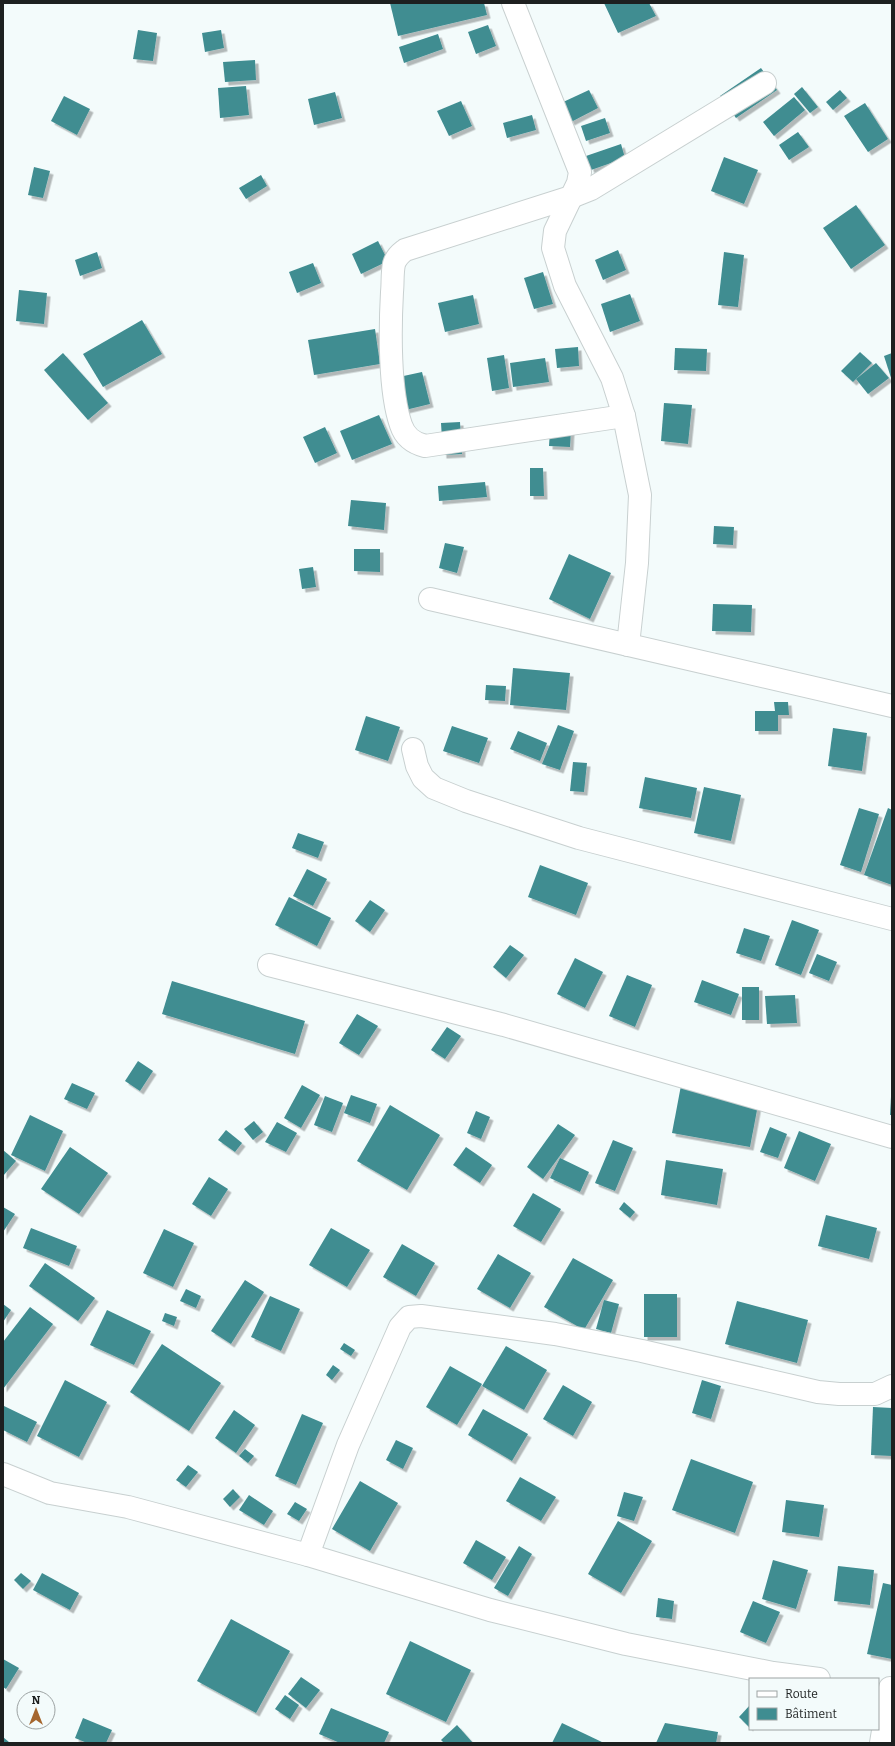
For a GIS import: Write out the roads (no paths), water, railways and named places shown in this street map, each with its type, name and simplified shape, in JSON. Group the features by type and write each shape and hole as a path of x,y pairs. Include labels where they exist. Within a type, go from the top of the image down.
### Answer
{"street":[{"path":"513,3 580,172 578,183 555,231 552,248 565,286 612,378 624,416 640,495 638,563 628,645"},
{"path":"624,416 425,446 416,444 408,438 401,425 394,390 391,337 394,272 397,256 405,250 571,197 591,189 765,83"},
{"path":"430,599 892,706"},
{"path":"413,749 417,766 423,778 434,788 466,801 579,838 892,919"},
{"path":"270,965 504,1025 892,1137"},
{"path":"308,1555 348,1445 398,1331 409,1317 421,1316 555,1334 642,1351 818,1392 839,1394 875,1394 892,1386"},
{"path":"3,1474 50,1493 128,1507 308,1555 490,1610 626,1644 773,1673 811,1678"},
{"path":"881,1743 887,1688"}]}
